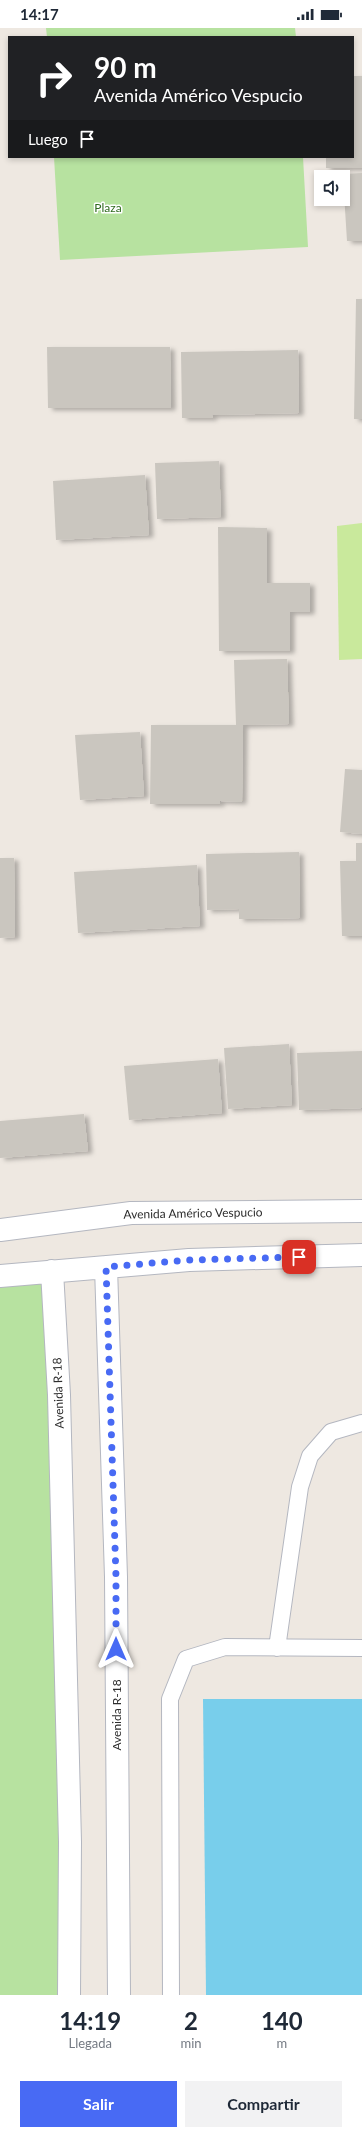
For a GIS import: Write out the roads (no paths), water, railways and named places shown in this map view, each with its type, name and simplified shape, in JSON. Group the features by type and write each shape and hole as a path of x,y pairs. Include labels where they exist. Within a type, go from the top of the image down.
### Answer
{"street":[{"name":"Avenida Américo Vespucio","path":"0,1230 131,1213 362,1211"},
{"path":"0,1276 189,1260 362,1255"},
{"name":"Avenida R-18","path":"106,1267 116,1577 119,1995"},
{"name":"Avenida R-18","path":"52,1271 59,1395 70,1842 69,1995"}],"lane":[{"path":"277,1648 300,1487 310,1456 331,1432 362,1423"},
{"path":"171,1995 170,1699 186,1659 225,1647 362,1648"}],"water":[{"path":"203,1699 362,1699 362,1995 206,1995"}],"park label":[{"name":"Plaza","path":"108,207"}]}
